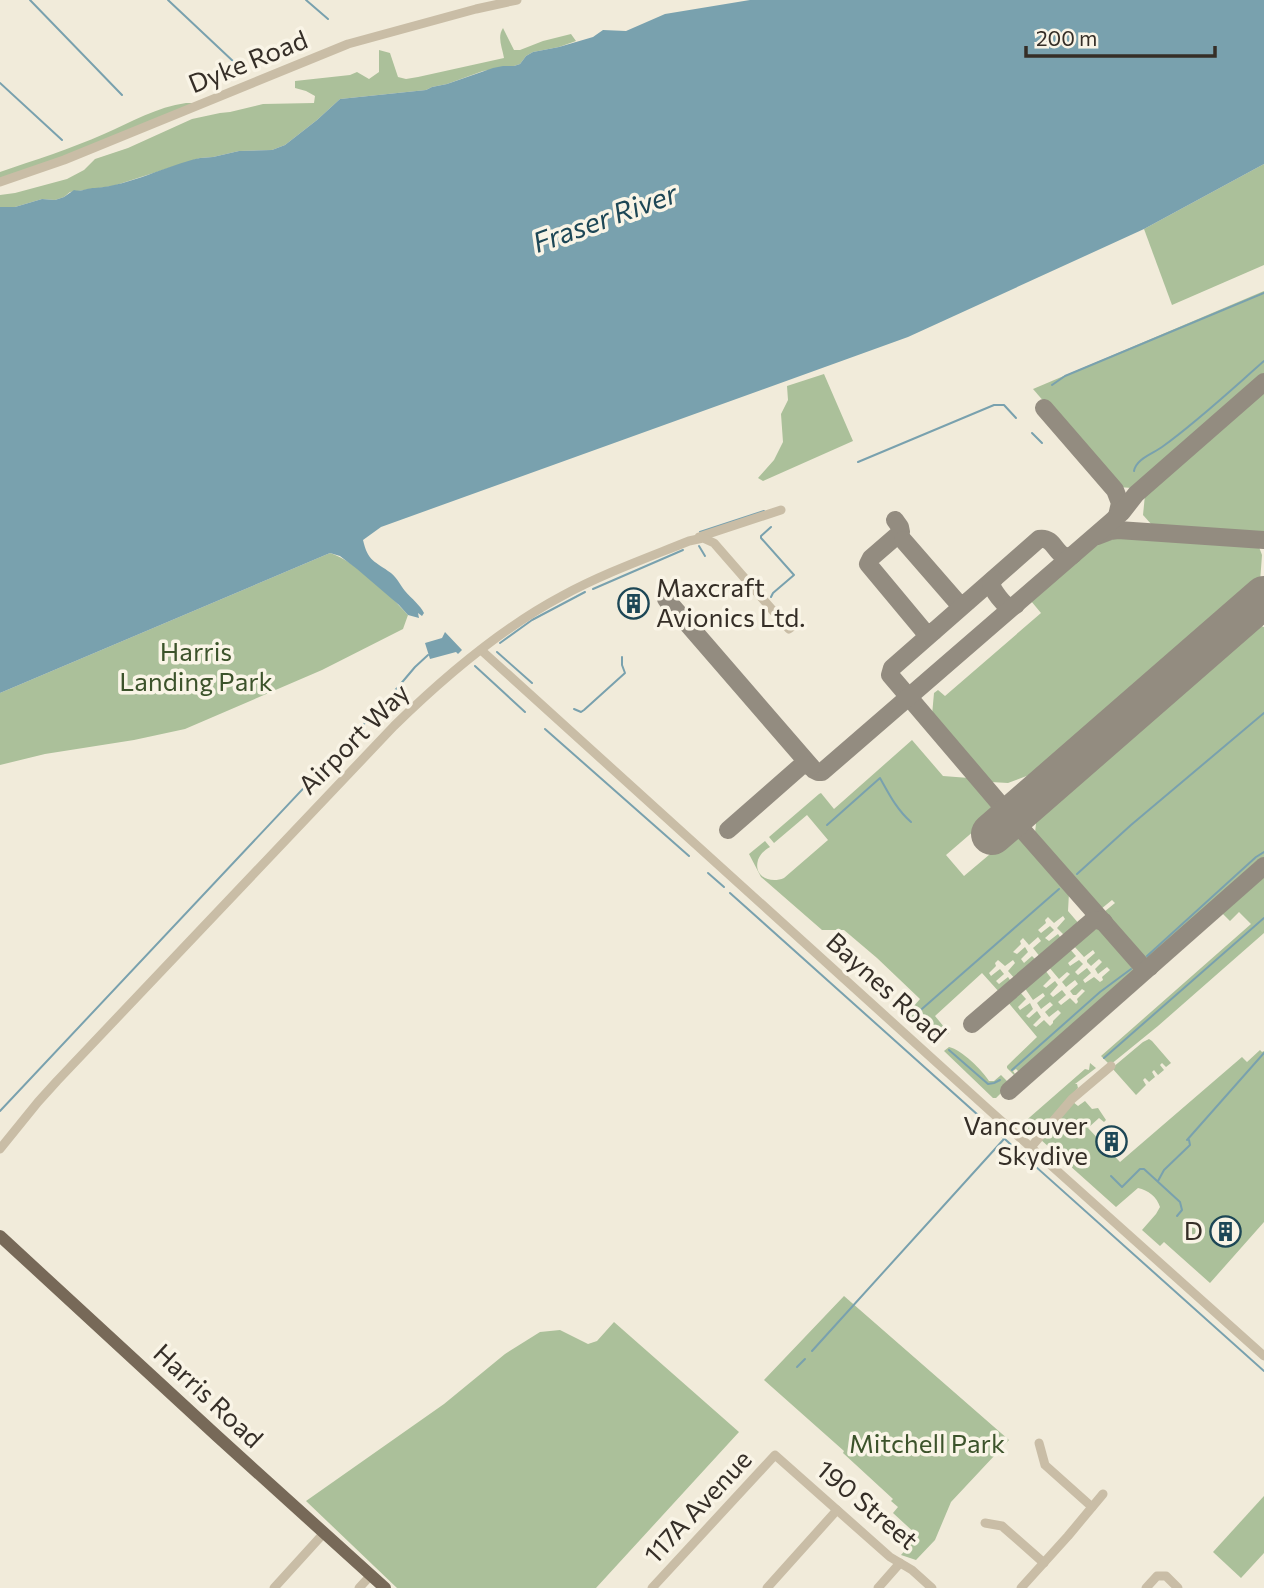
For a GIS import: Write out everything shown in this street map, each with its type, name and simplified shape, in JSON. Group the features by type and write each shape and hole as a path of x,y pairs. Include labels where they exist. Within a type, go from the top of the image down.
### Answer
{"main road":[{"name":"Harris Road","path":"0,1237 385,1588"}],"street":[{"name":"Dyke Road","path":"0,181 64,160 348,44 517,0"},
{"name":"Airport Way","path":"0,1149 38,1102 356,764 432,689 534,612 570,591 695,539 781,510"},
{"path":"695,539 706,538 714,543 789,629 797,623"},
{"name":"Baynes Road","path":"481,650 1264,1356"},
{"path":"1031,1147 1072,1099 1111,1066"},
{"path":"1039,1443 1045,1465 1092,1507"},
{"name":"190 Street","path":"775,1455 890,1558 912,1570 932,1588"},
{"name":"117A Avenue","path":"652,1588 775,1455"},
{"path":"1021,1588 1103,1494"},
{"path":"767,1588 838,1510"},
{"path":"985,1523 1002,1526 1044,1563"},
{"path":"274,1588 324,1533"},
{"path":"878,1588 900,1563"},
{"path":"359,1588 371,1575"},
{"path":"1146,1588 1157,1576 1166,1576 1178,1588"}],"green space":[{"path":"503,28 514,50 571,34 576,41 533,52 514,66 483,71 426,90 340,99 285,145 272,150 239,151 200,158 113,186 70,192 55,200 42,199 15,207 0,207 0,195 67,179 84,170 95,159 128,148 192,119 263,104 314,103 315,96 295,88 295,81 357,72 369,79 379,72 379,50 390,53 398,77 406,79 504,58 500,39"},
{"path":"196,103 0,179 0,172 78,145 154,111"},
{"path":"1264,164 1264,265 1172,305 1144,229"},
{"path":"1264,291 1264,374 1132,488 1118,487 1033,389"},
{"path":"824,374 853,441 763,481 758,478 774,460 783,442 781,414 788,400 787,386"},
{"path":"1264,392 1264,533 1152,525 1143,515 1145,495"},
{"path":"1119,537 1259,547 1262,555 1260,582 1045,769 1008,783 991,782 932,715 934,693 938,690 945,696 1041,613 1031,601 1096,545"},
{"name":"Harris Landing Park","path":"330,553 361,571 401,607 408,615 403,629 322,670 185,729 45,754 0,765 0,693"},
{"path":"1255,624 1264,627 1264,862 1210,910 1207,908 1147,960 1104,912 1115,903 1112,900 1101,909 1035,833 1037,814"},
{"path":"912,740 943,776 969,778 997,811 946,855 964,876 1015,833 1026,842 1069,893 1068,911 1080,925 1066,937 1057,928 1065,919 1063,916 1054,923 1048,917 1038,930 1041,933 1050,926 1054,930 1045,938 1049,941 1058,934 1062,940 1041,958 1033,948 1041,941 1038,937 1029,945 1023,938 1013,952 1017,954 1025,947 1028,952 1021,959 1024,963 1032,956 1037,961 1016,980 1008,971 1015,963 1013,960 1005,966 998,960 989,973 991,976 1000,969 1004,974 996,981 999,984 1008,977 1012,983 1000,993 982,973 935,1016 949,1033 936,1044 900,1011 907,1014 920,999 844,930 822,930 761,877 749,854 765,841 770,847 759,858 758,871 764,878 784,878 828,840 807,815 774,843 769,837 821,793 834,809"},
{"path":"1264,870 1264,933 1110,1065 1101,1056 1251,924 1239,912 1230,921 1219,910"},
{"path":"1095,925 1135,971 1019,1072 1016,1069 1013,1071 1014,1075 1007,1066 1037,1037 1007,1001 1019,991 1026,999 1018,1007 1020,1010 1030,1003 1033,1009 1026,1016 1029,1018 1037,1011 1041,1017 1033,1025 1036,1027 1044,1020 1050,1026 1061,1013 1058,1010 1049,1017 1045,1012 1053,1005 1050,1002 1041,1009 1037,1003 1045,996 1043,993 1033,1000 1024,987 1045,970 1051,978 1043,986 1046,988 1055,981 1058,985 1050,994 1053,997 1062,990 1066,995 1058,1002 1061,1005 1070,998 1076,1004 1085,991 1082,989 1073,995 1070,991 1078,984 1075,980 1066,987 1062,982 1070,974 1067,972 1059,979 1048,966 1069,948 1076,956 1068,963 1070,966 1079,960 1083,964 1075,972 1078,975 1087,968 1091,973 1083,980 1085,983 1094,977 1100,982 1103,980 1102,977 1110,970 1107,967 1098,974 1095,969 1102,962 1099,959 1091,966 1087,962 1095,953 1093,950 1084,957 1073,945"},
{"path":"1149,1039 1171,1063 1166,1067 1162,1063 1160,1065 1164,1070 1158,1075 1154,1070 1152,1072 1155,1077 1149,1082 1145,1078 1143,1080 1146,1085 1136,1095 1112,1068"},
{"path":"949,1047 971,1061 989,1081 994,1081 1001,1075 1010,1084 993,1098 944,1051"},
{"path":"1260,1050 1264,1051 1264,1222 1210,1283 1164,1242 1160,1246 1142,1230 1160,1207 1152,1195 1138,1188 1116,1207 1040,1139 1073,1102 1078,1106 1085,1101 1092,1109 1098,1108 1106,1120 1104,1122 1099,1118 1088,1128 1120,1162 1242,1057 1247,1062"},
{"path":"1090,1063 1096,1068 1075,1084 1078,1088 1035,1135 1022,1124 1085,1069 1089,1070"},
{"name":"Mitchell Park","path":"844,1296 1009,1440 951,1502 935,1540 916,1560 901,1555 918,1536 893,1513 898,1507 891,1501 893,1499 764,1380"},
{"path":"614,1322 739,1432 596,1588 397,1588 306,1501 444,1404 505,1354 540,1332 560,1330 588,1344 597,1341"},
{"path":"1264,1496 1264,1553 1241,1578 1213,1552"}],"water":[{"name":"Fraser River","path":"750,0 1264,0 1264,164 1144,229 908,337 381,527 363,540 367,553 393,575 420,607 424,613 422,616 418,613 419,618 408,615 357,569 340,556 330,553 0,693 0,207 15,207 42,199 55,200 74,190 122,183 200,158 239,151 272,150 285,145 340,99 426,90 493,68 520,64 533,52 593,37 603,30 626,31 665,14"},
{"path":"445,632 462,650 458,654 456,652 430,659 425,643 442,638"}],"waterway":[{"path":"30,0 122,95"},
{"path":"168,0 235,63"},
{"path":"306,0 328,19"},
{"path":"0,83 62,140"},
{"path":"1052,385 1065,376 1264,293"},
{"path":"1134,471 1141,460 1188,427 1264,361"},
{"path":"858,462 994,405 1004,405 1016,418"},
{"path":"1032,433 1042,443"},
{"path":"700,532 764,511"},
{"path":"771,527 761,538 794,575 771,597"},
{"path":"699,546 705,556"},
{"path":"593,589 683,550"},
{"path":"500,643 532,620 585,592"},
{"path":"497,652 532,683"},
{"path":"0,1111 428,655"},
{"path":"574,709 581,712 584,710 625,673 622,657"},
{"path":"475,666 525,712"},
{"path":"1077,874 1264,713"},
{"path":"545,729 689,856"},
{"path":"827,825 880,778 897,807 911,822"},
{"path":"1147,956 1264,852"},
{"path":"708,873 724,887"},
{"path":"938,1039 915,1015 1059,889"},
{"path":"730,893 1264,1371"},
{"path":"1104,1058 1264,918"},
{"path":"1012,1070 1100,992 1131,969"},
{"path":"949,1050 988,1084 1000,1080"},
{"path":"1187,1140 1264,1053"},
{"path":"812,1351 1004,1139"},
{"path":"1158,1181 1164,1170 1190,1145 1189,1140"},
{"path":"1111,1176 1122,1187 1140,1169 1144,1169 1180,1202 1182,1210 1177,1216"},
{"path":"797,1367 805,1359"}],"taxiway":[{"path":"666,599 814,770 822,772 1112,521 1136,494 1264,382"},
{"path":"1044,408 1115,490 1120,503 1117,516"},
{"path":"895,520 901,532 871,558 868,564 923,630 928,633 934,631"},
{"path":"1097,536 1118,530 1264,540"},
{"path":"1073,555 1063,555 1049,541 1039,539 892,668 890,675 1142,966 1150,967"},
{"path":"903,540 957,602 967,602"},
{"path":"994,579 992,586 1002,601 1008,606 1016,605"},
{"path":"728,830 801,766 811,767"},
{"path":"1009,1091 1264,866"},
{"path":"972,1024 1092,921 1104,922"}],"runway":[{"path":"992,834 1264,597"}],"place":[{"name":"Maxcraft Avionics Ltd.","path":"633,603"},
{"name":"Vancouver Skydive","path":"1111,1141"},
{"name":"D","path":"1226,1231"}]}
